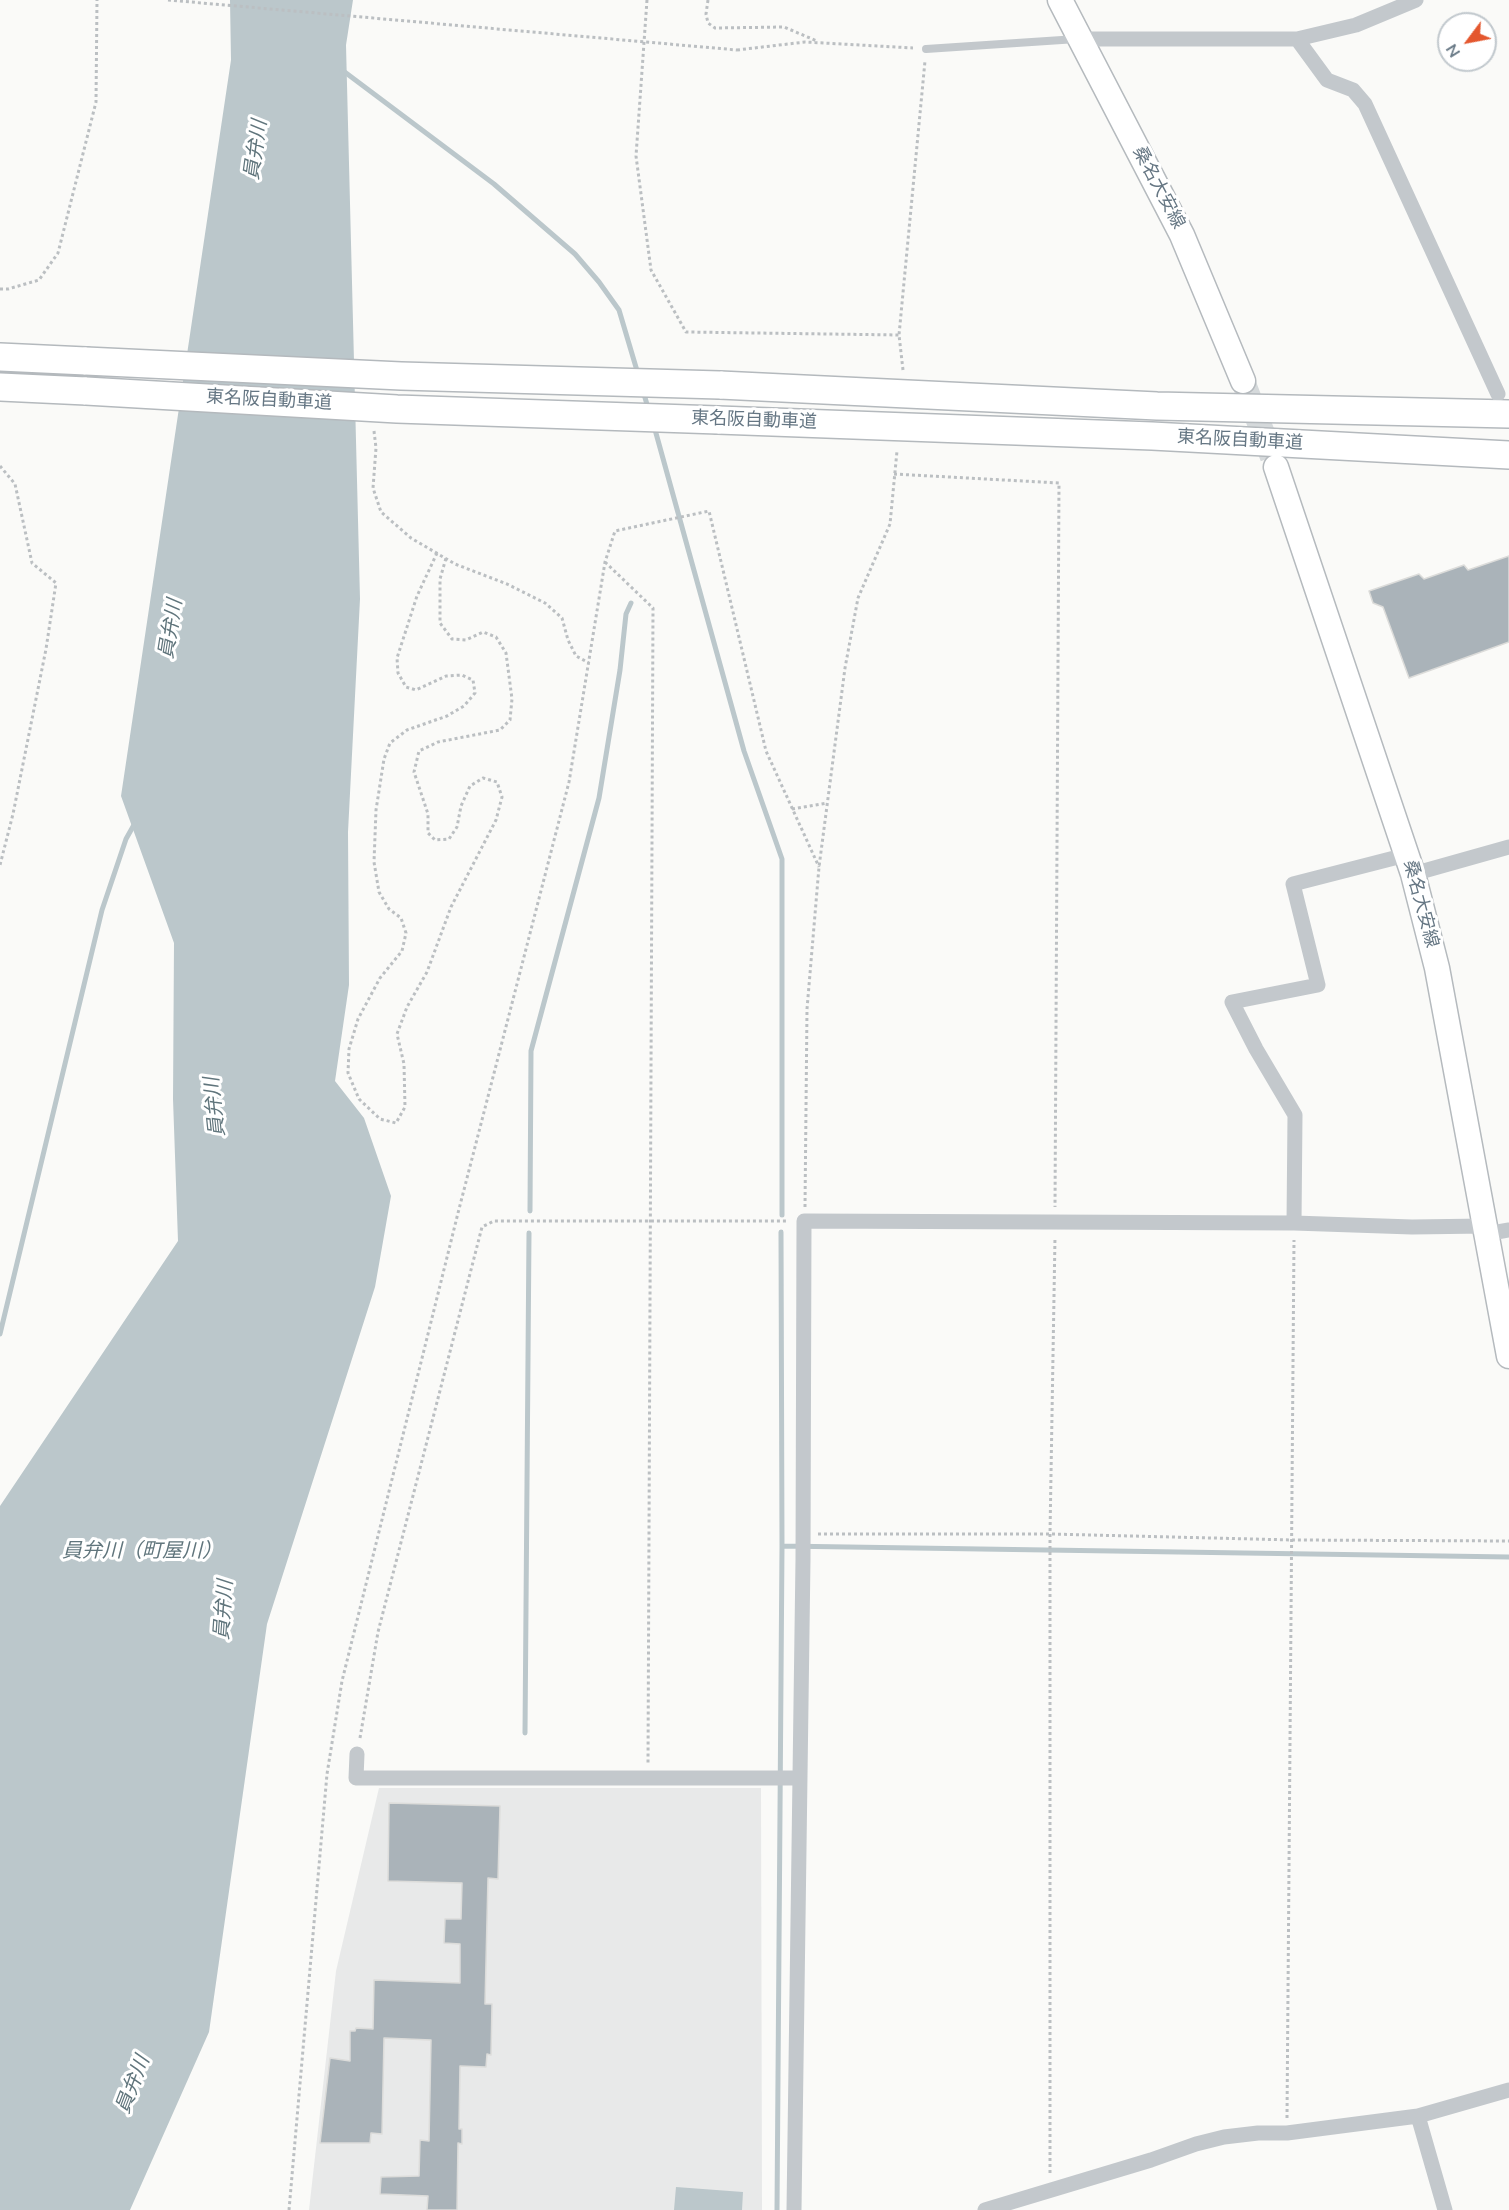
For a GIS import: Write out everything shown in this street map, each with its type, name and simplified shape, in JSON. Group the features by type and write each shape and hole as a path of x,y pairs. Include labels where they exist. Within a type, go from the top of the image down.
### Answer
{"highway":[{"name":"東名阪自動車道","path":"0,357 412,376 720,385 1157,406 1504,404"},
{"name":"東名阪自動車道","path":"0,387 397,409 1152,436 1509,455"}],"main road":[{"name":"桑名大安線","path":"1060,0 1182,235 1243,381"},
{"name":"桑名大安線","path":"1276,467 1410,864 1437,968 1493,1230 1509,1356"}],"street":[{"path":"1082,39 1297,39 1356,25 1416,0"},
{"path":"1297,39 1327,80 1353,90 1365,104 1504,404"},
{"path":"1294,1223 1295,1115 1256,1050 1232,1002 1318,985 1293,884 1509,847"},
{"path":"794,2210 794,1778 803,1559 804,1221 1294,1223 1493,1230"},
{"path":"357,1754 356,1778 794,1778"},
{"path":"985,2210 1224,2137 1258,2133 1287,2133 1418,2116 1509,2090"},
{"path":"1418,2116 1445,2210"}],"lane":[{"path":"926,49 1082,39"}],"path":[{"path":"0,289 8,290 39,280 58,253 96,102 96,0"},
{"path":"168,0 736,50 805,42 926,49 899,335 903,370"},
{"path":"647,0 636,156 651,270 686,332 899,335"},
{"path":"708,0 706,14 708,23 716,28 784,27 822,43"},
{"path":"374,426 376,448 373,488 381,512 411,538 446,558 545,603 562,618 568,640 576,656 589,663"},
{"path":"357,1754 378,1632 482,1227 494,1221 804,1221 807,1009 819,867 845,668 858,598 890,524 897,451"},
{"path":"0,466 15,484 32,563 56,583 46,649 13,814 0,865"},
{"path":"894,474 1059,483 1055,1221 1050,1537 1050,2189"},
{"path":"288,2210 327,1773 342,1681 568,782 605,562 615,531 709,511 766,751 819,867"},
{"path":"437,553 417,596 397,658 398,673 406,687 416,690 446,676 462,675 473,680 475,693 464,706 447,716 407,730 390,743 384,759 376,810 374,862 379,892 389,909 401,918 406,933 402,951 380,978 358,1019 349,1049 348,1073 359,1099 380,1119 396,1123 405,1107 404,1064 397,1034 407,1007 427,972 451,908 496,820 502,797 497,782 483,778 476,782 470,786 461,806 457,827 449,839 435,840 428,833 428,814 414,772 419,751 438,742 500,730 510,720 512,699 506,653 496,637 483,632 466,639 452,639 440,623 440,579 446,558"},
{"path":"605,562 653,608 647,1778"},
{"path":"792,809 827,803"},
{"path":"1287,2133 1294,1223"},
{"path":"802,1534 1293,1541 1509,1541"}],"shaded area":[{"path":"379,1788 761,1788 762,2210 309,2210 336,1971"}],"water":[{"name":"員弁川（町屋川）","path":"230,0 353,0 346,45 360,599 348,832 349,985 335,1081 364,1118 391,1196 375,1287 267,1624 209,2032 130,2210 0,2210 0,1506 178,1241 173,1099 174,943 121,796 231,60"},
{"path":"676,2187 743,2192 742,2210 674,2210"}],"building":[{"path":"1509,556 1509,642 1409,678 1383,607 1373,603 1369,591 1419,574 1424,579 1464,565 1468,570"},
{"path":"389,1803 500,1806 498,1879 488,1878 485,2004 492,2004 491,2055 487,2054 486,2067 460,2066 459,2129 462,2129 462,2144 458,2143 457,2210 427,2210 428,2196 380,2194 381,2177 419,2176 420,2140 429,2141 431,2040 384,2038 382,2134 371,2133 370,2143 320,2143 330,2058 350,2061 350,2031 355,2031 356,2028 373,2029 374,1980 460,1983 460,1944 444,1943 445,1919 461,1919 462,1883 388,1881"}],"waterway":[{"path":"342,70 494,184 575,254 619,310 638,374"},
{"path":"643,391 649,411"},
{"path":"654,426 744,751 782,859 782,1215"},
{"path":"530,1211 531,1051 599,798 620,670 626,614 631,603"},
{"path":"0,1334 102,910 126,839 135,823"},
{"path":"777,2210 782,1546 781,1232"},
{"path":"525,1733 529,1233"},
{"path":"782,1546 1509,1557"}],"tunnel":[{"path":"1243,381 1272,457"}],"water label":[{"name":"員弁川","path":"257,150"},
{"name":"員弁川","path":"172,629"},
{"name":"員弁川","path":"216,1107"},
{"name":"員弁川","path":"225,1610"},
{"name":"員弁川","path":"134,2085"}]}
